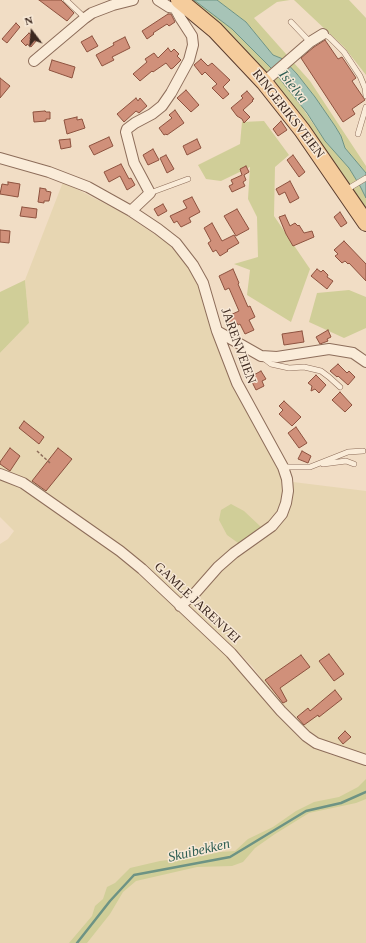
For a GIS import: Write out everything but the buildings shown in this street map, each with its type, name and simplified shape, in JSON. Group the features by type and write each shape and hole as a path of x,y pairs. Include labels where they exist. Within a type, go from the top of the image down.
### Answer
{"main road":[{"name":"RINGERIKSVEIEN","path":"179,0 269,77 287,109 351,187 366,223"}],"street":[{"path":"34,61 85,18 106,8 133,0"},
{"path":"131,210 150,193 134,163 126,132 127,129 162,106 189,60 193,45 192,36 175,8 158,0"},
{"path":"269,77 310,42 323,34"},
{"name":"JARENVEIEN","path":"0,158 49,172 88,187 131,210 176,243 193,265 203,284 217,331 237,383 283,467 287,479 288,492 282,514 272,526 234,553 218,567 196,592 180,606"},
{"path":"217,331 261,356 277,357 329,349 353,353 366,362"},
{"name":"GAMLE JARENVEI","path":"0,474 23,483 114,547 142,569 231,653 281,712 306,736 316,743 366,760"}],"lane":[{"path":"66,0 85,18"},
{"path":"291,22 310,42"},
{"path":"323,34 329,37 344,52 360,76 366,96"},
{"path":"358,134 366,106"},
{"path":"351,187 366,178"},
{"path":"150,193 188,179"},
{"path":"261,356 271,364 289,368 304,367 321,371 329,376 340,387"},
{"path":"283,467 310,467 348,452 363,450"},
{"path":"318,464 346,461 354,464"}],"path":[{"path":"37,451 50,463"}],"shaded area":[{"path":"187,0 194,0 232,29 288,87 325,141 349,168 360,186 366,198 366,216"},
{"path":"217,0 290,0 277,2 254,18 310,81 366,166 366,173 345,148 341,136 335,126 297,74 283,59 273,55 246,22"},
{"path":"294,0 349,0 366,18 366,75 344,47"},
{"path":"264,121 289,155 275,167 274,216 310,269 291,322 247,295 250,270 234,264 258,257 257,217 248,199 250,167 221,181 206,179 198,165 240,144 242,122"},
{"path":"63,182 123,213 166,242 192,266 237,388 277,468 293,482 366,491 366,754 330,745 307,731 278,703 253,667 229,643 223,648 274,710 300,738 331,755 366,763 366,943 0,943 0,544 8,539 14,531 0,517 0,353 29,323 25,280"},
{"path":"25,280 29,323 0,353 0,292"},
{"path":"349,290 366,297 366,328 344,338 309,322 317,293"},
{"path":"231,504 244,511 261,527 241,545 227,535 219,520 221,510"},
{"path":"366,779 366,799 356,803 309,813 255,848 243,862 232,866 197,867 136,881 123,892 110,914 87,943 69,943 92,916 95,906 103,899 107,887 115,883 130,868 160,861 235,851 248,839 273,827 296,811 314,802 339,797 358,787"}],"water":[{"name":"Isielva","path":"194,0 217,0 246,22 273,55 283,59 297,74 335,126 341,136 345,148 366,173 366,198 349,168 325,141 307,113 272,69 232,29"}],"waterway":[{"name":"Skuibekken","path":"77,943 110,901 134,875 230,857 306,811 341,803 366,792"}]}
